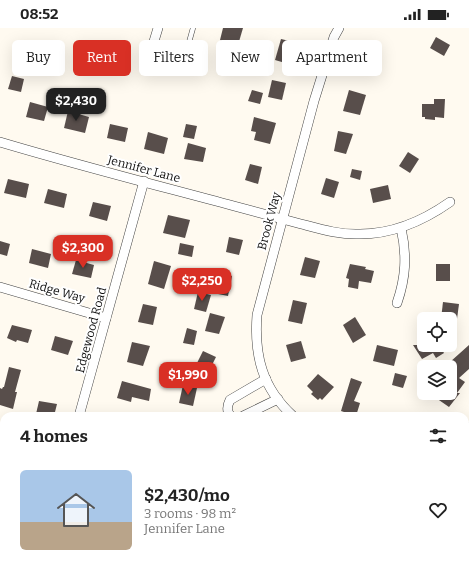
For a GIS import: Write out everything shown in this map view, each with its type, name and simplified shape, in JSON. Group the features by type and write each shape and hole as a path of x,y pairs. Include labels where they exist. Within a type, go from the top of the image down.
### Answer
{"street":[{"path":"154,40 158,28"},
{"name":"Brook Way","path":"289,412 278,399 266,379 258,357 256,336 257,315 281,219 314,101 334,37 339,28"},
{"name":"Jennifer Lane","path":"0,142 281,219 345,234 384,232 401,228 418,222 450,202"},
{"name":"Edgewood Road","path":"80,412 144,181"},
{"path":"397,303 404,278 406,262 401,228"},
{"name":"Ridge Way","path":"0,288 106,318"},
{"path":"228,412 227,405 230,400 266,379"},
{"path":"252,412 278,399"}],"lane":[{"path":"190,40 193,28"}],"building":[{"path":"223,28 243,28 239,40 220,40"},
{"path":"436,37 450,45 444,56 430,48"},
{"path":"281,39 285,40 282,40 282,62 275,60"},
{"path":"12,76 24,79 21,92 8,89"},
{"path":"272,80 286,83 282,100 268,97"},
{"path":"252,90 263,93 260,104 248,101"},
{"path":"349,90 366,95 360,115 343,111"},
{"path":"434,99 445,99 444,118 435,117 435,120 425,119 425,117 422,117 422,104 434,104"},
{"path":"30,102 48,107 44,121 26,117"},
{"path":"68,111 89,117 85,133 64,128"},
{"path":"254,117 276,123 270,144 254,140 256,132 251,131"},
{"path":"110,124 128,128 125,142 107,138"},
{"path":"186,124 197,126 194,139 183,137"},
{"path":"338,131 353,134 346,154 334,151"},
{"path":"148,132 168,138 164,154 144,149"},
{"path":"188,143 206,148 203,162 184,159"},
{"path":"408,152 419,159 410,173 399,166"},
{"path":"250,164 262,167 258,184 245,180"},
{"path":"352,169 362,171 360,180 350,177"},
{"path":"326,178 339,182 334,198 321,194"},
{"path":"8,179 29,184 26,198 4,193"},
{"path":"388,185 391,199 373,203 370,189"},
{"path":"48,189 67,194 64,208 44,203"},
{"path":"93,202 111,206 107,221 89,216"},
{"path":"168,215 190,220 185,238 163,233"},
{"path":"229,237 243,240 239,255 226,252"},
{"path":"0,241 10,244 7,256 0,254"},
{"path":"180,243 194,246 192,257 178,254"},
{"path":"32,249 51,254 48,268 29,263"},
{"path":"305,257 320,261 315,278 300,275"},
{"path":"76,260 94,265 91,278 72,274"},
{"path":"154,261 171,266 164,289 148,284"},
{"path":"350,264 366,267 365,269 374,271 371,283 359,281 358,289 348,287 349,279 346,278"},
{"path":"436,264 450,264 450,281 436,281"},
{"path":"218,273 232,276 228,296 213,293"},
{"path":"198,292 211,295 206,312 194,309"},
{"path":"293,300 307,303 302,324 288,321"},
{"path":"443,302 459,304 457,319 457,312 442,312"},
{"path":"143,304 157,307 153,325 138,322"},
{"path":"210,313 225,317 219,334 205,331"},
{"path":"355,317 366,335 353,343 343,325"},
{"path":"12,325 32,330 28,343 17,340 16,342 7,338"},
{"path":"187,328 197,331 194,345 183,343"},
{"path":"55,336 73,341 68,355 51,350"},
{"path":"301,341 306,358 291,362 286,345"},
{"path":"132,342 150,346 143,366 127,362"},
{"path":"377,345 398,350 394,366 373,361"},
{"path":"413,345 417,345 417,351"},
{"path":"469,345 469,369 459,378 465,382 457,393 457,360 452,360"},
{"path":"203,351 216,357 209,371 196,365"},
{"path":"418,352 444,353 436,358 433,353 422,359"},
{"path":"9,367 21,370 15,392 17,392 13,409 0,405 0,388 2,389 4,387"},
{"path":"395,373 407,376 403,388 392,385"},
{"path":"318,374 334,387 322,400 320,398 318,400 311,394 313,392 307,386"},
{"path":"351,378 362,382 354,401 360,403 357,412 341,411"},
{"path":"122,381 151,389 149,401 132,397 131,402 117,398"},
{"path":"183,385 197,388 193,406 179,403"},
{"path":"439,400 454,400 449,407"},
{"path":"39,401 57,404 55,412 36,412"}]}
